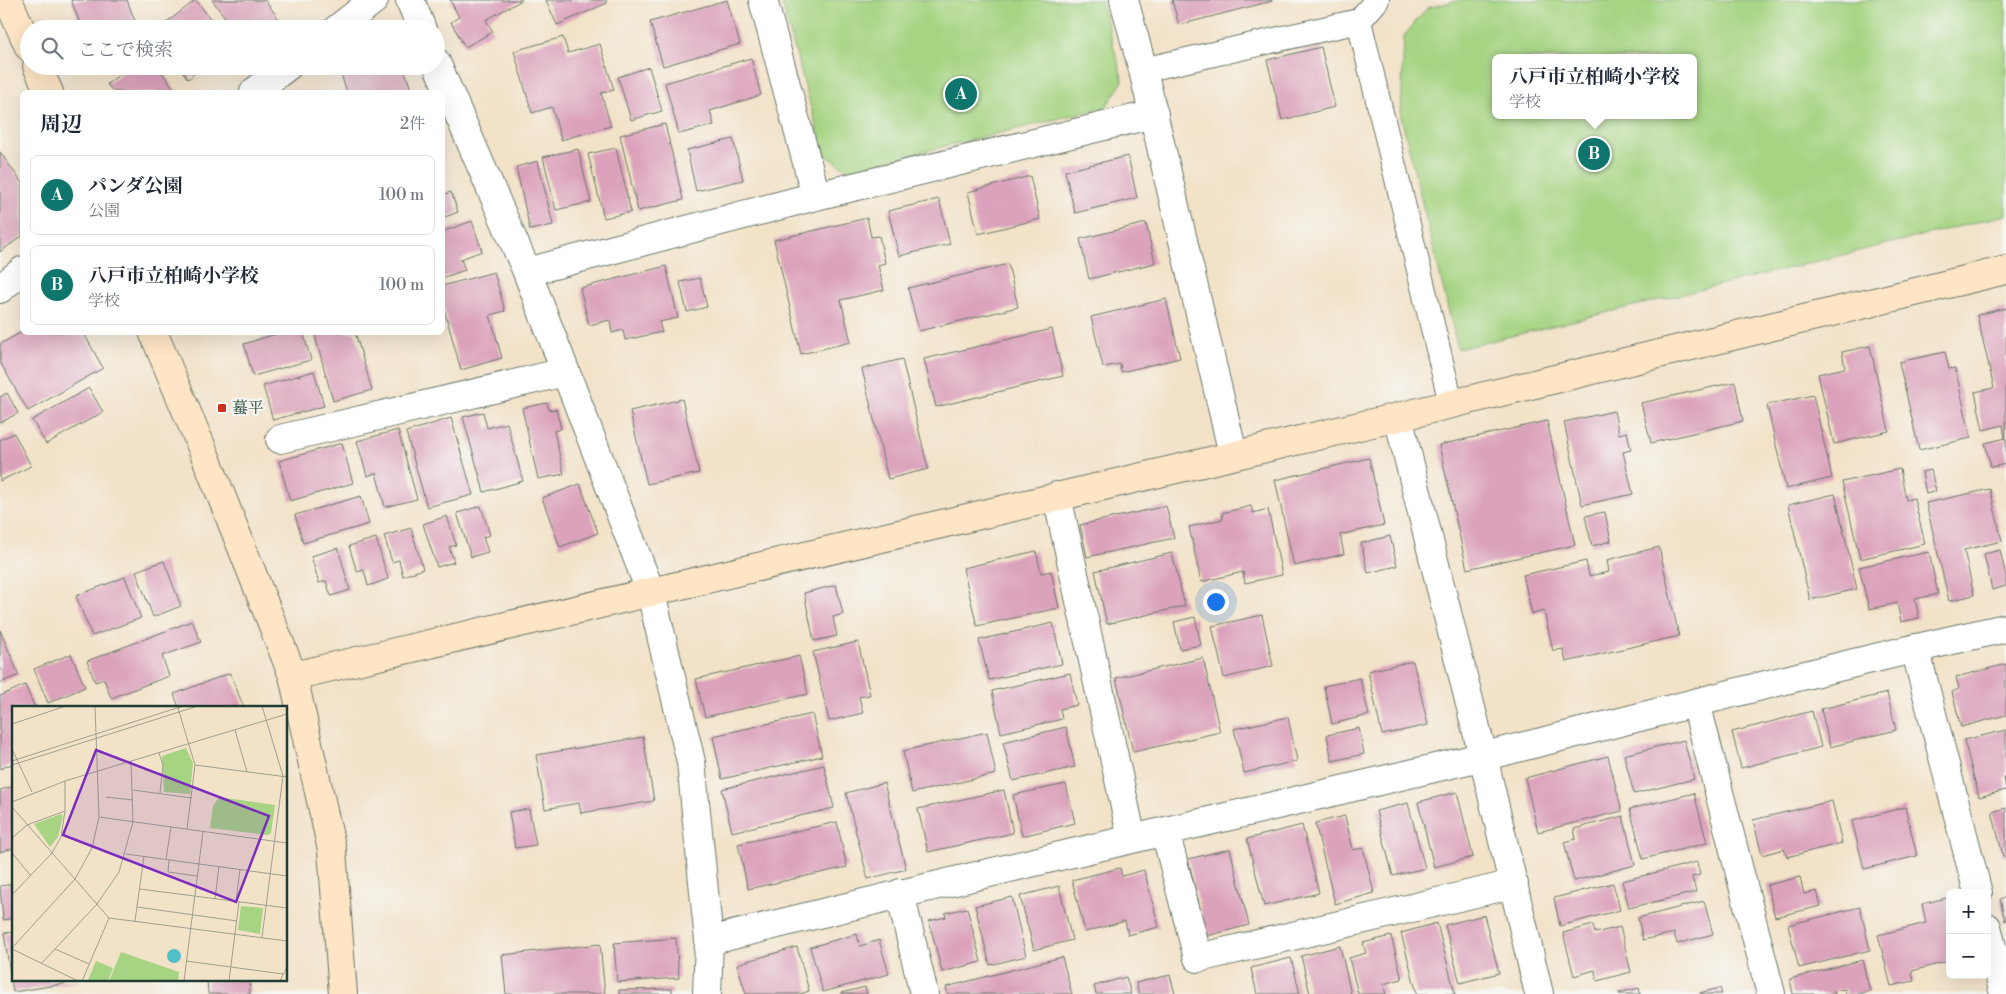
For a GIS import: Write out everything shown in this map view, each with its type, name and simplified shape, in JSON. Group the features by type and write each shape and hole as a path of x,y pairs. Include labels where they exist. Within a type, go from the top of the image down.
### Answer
{"street":[{"path":"8,0 20,27"},
{"path":"348,20 374,0"},
{"path":"410,0 418,20"},
{"path":"763,0 816,196"},
{"path":"1124,0 1144,70 1233,454"},
{"path":"41,75 48,90"},
{"path":"257,90 276,75"},
{"path":"442,75 527,272 651,592 691,762 709,941 707,994"},
{"path":"527,272 816,196 1154,114"},
{"path":"293,676 1233,454 1398,417 2006,270"},
{"path":"0,288 20,273"},
{"path":"154,335 205,455 293,676 332,850 343,994"},
{"path":"280,439 566,372"},
{"path":"1398,417 1483,756 1539,994"},
{"path":"1057,496 1132,838"},
{"path":"709,941 900,893 1483,756 1915,648 2006,628"},
{"path":"1915,648 1977,889"},
{"path":"1696,703 1771,994"},
{"path":"1165,831 1198,958 1514,884"},
{"path":"900,893 924,994"},
{"path":"1989,934 2005,994"}],"lane":[{"path":"1144,70 1358,20 1378,0"},
{"path":"1358,20 1451,403"}],"green space":[{"path":"781,0 1101,0 1123,81 1106,107 848,170 824,154"},
{"path":"1460,0 2006,0 2006,215 1458,349 1401,116 1404,36 1427,8"}],"building":[{"path":"71,0 127,0 135,20 79,20"},
{"path":"196,0 211,20 170,20"},
{"path":"212,0 265,0 278,18 275,20 227,20"},
{"path":"450,0 522,0 486,20 493,32 465,47 451,22 459,17"},
{"path":"546,0 606,0 607,3 557,25"},
{"path":"727,0 740,44 663,66 650,22"},
{"path":"1172,0 1272,0 1272,1 1179,25"},
{"path":"563,37 568,53 600,44 614,90 601,93 611,126 561,140 552,107 532,113 514,51"},
{"path":"1321,47 1335,107 1282,120 1267,60"},
{"path":"751,58 761,95 710,111 714,125 679,134 665,83"},
{"path":"649,67 662,111 631,120 618,77"},
{"path":"119,75 164,75 175,90 112,90 107,84"},
{"path":"341,75 406,75 411,90 346,90"},
{"path":"665,124 683,200 638,211 620,135"},
{"path":"733,139 743,180 696,191 687,150"},
{"path":"616,148 631,212 604,218 588,154"},
{"path":"578,149 591,202 556,210 543,157"},
{"path":"0,152 20,180 20,237 0,252"},
{"path":"1128,156 1137,198 1075,213 1065,171"},
{"path":"538,161 553,225 530,230 516,167"},
{"path":"1030,176 1040,219 978,234 968,192"},
{"path":"451,192 458,212 445,217 445,194"},
{"path":"939,199 950,244 899,256 888,211"},
{"path":"867,218 871,237 879,236 885,263 878,265 884,290 841,300 851,342 801,354 774,240"},
{"path":"472,221 482,251 461,259 465,270 445,277 445,231"},
{"path":"1146,223 1155,263 1089,279 1080,239"},
{"path":"1008,264 1018,307 919,331 908,288"},
{"path":"666,266 678,318 659,322 662,332 625,340 623,330 612,333 610,320 589,325 580,288"},
{"path":"494,272 505,311 490,315 502,358 461,370 445,313 445,285"},
{"path":"700,278 707,307 687,312 680,282"},
{"path":"1166,299 1180,358 1121,372 1120,364 1103,367 1091,317"},
{"path":"2006,308 2005,438 2003,425 1983,430 1975,392 1994,388 1977,315"},
{"path":"1052,329 1063,376 936,407 924,359"},
{"path":"20,333 20,335 85,335 103,368 28,411 0,362 0,344"},
{"path":"272,335 304,335 311,360 253,376 244,344"},
{"path":"315,335 356,335 372,390 333,401"},
{"path":"1870,346 1889,431 1834,444 1818,374 1845,368 1842,352"},
{"path":"1945,352 1949,369 1955,368 1971,438 1919,450 1899,362"},
{"path":"902,359 928,469 888,479 862,369"},
{"path":"314,371 324,406 273,420 263,386"},
{"path":"1735,382 1743,421 1651,443 1641,403"},
{"path":"89,388 103,412 46,444 32,420"},
{"path":"7,393 18,413 0,423 0,397"},
{"path":"1813,395 1832,478 1786,489 1767,405"},
{"path":"682,399 699,473 647,484 630,411"},
{"path":"547,403 549,410 556,409 561,429 554,431 564,474 538,479 522,408"},
{"path":"1614,411 1619,434 1627,432 1631,450 1623,452 1633,494 1582,505 1564,422"},
{"path":"483,412 487,428 507,423 523,481 484,492 463,417"},
{"path":"451,418 473,495 427,507 406,432"},
{"path":"1547,421 1575,545 1467,569 1439,445"},
{"path":"398,430 417,499 385,507 376,473 367,476 357,441"},
{"path":"14,433 31,466 0,481 0,440"},
{"path":"2006,438 2006,464 1991,467 1985,443"},
{"path":"342,443 353,483 290,501 279,461"},
{"path":"1369,458 1384,525 1340,535 1344,554 1294,566 1275,480"},
{"path":"1900,469 1906,500 1914,498 1925,544 1860,559 1842,482"},
{"path":"1931,470 1936,491 1926,494 1922,472"},
{"path":"580,484 598,533 560,547 542,498"},
{"path":"1990,489 2002,541 1964,550 1974,595 1949,601 1926,503"},
{"path":"1835,494 1857,589 1810,600 1788,505"},
{"path":"361,496 369,524 303,543 295,515"},
{"path":"481,506 490,535 483,537 488,552 471,557 457,513"},
{"path":"1166,506 1174,538 1087,557 1080,525"},
{"path":"1251,506 1253,513 1268,509 1282,575 1245,583 1243,572 1201,582 1189,527 1223,519 1222,513"},
{"path":"1605,512 1611,541 1592,546 1585,516"},
{"path":"447,516 456,545 449,547 454,562 437,567 423,524"},
{"path":"411,528 423,569 403,576 399,560 392,562 384,536"},
{"path":"1390,536 1397,566 1368,573 1361,543"},
{"path":"376,538 388,579 368,586 364,570 357,572 349,546"},
{"path":"1659,547 1679,636 1566,662 1563,649 1553,651 1544,611 1532,614 1523,575 1586,561 1589,576 1609,572 1607,560"},
{"path":"338,548 350,590 331,596 326,581 319,583 311,556"},
{"path":"2000,550 2006,576 2006,586 1992,590 1984,554"},
{"path":"1036,551 1041,573 1051,571 1059,608 977,626 963,568"},
{"path":"1929,552 1938,594 1915,599 1919,618 1901,622 1897,603 1869,609 1859,567"},
{"path":"1172,553 1185,606 1107,624 1095,571"},
{"path":"164,561 181,606 153,617 136,571"},
{"path":"125,577 141,618 92,636 76,596"},
{"path":"836,585 843,614 833,617 837,636 814,641 804,593"},
{"path":"1262,615 1273,666 1224,678 1212,626"},
{"path":"1195,617 1201,645 1180,649 1174,622"},
{"path":"192,621 201,642 162,656 169,676 111,698 104,679 95,682 87,661"},
{"path":"1053,623 1062,664 989,680 979,640"},
{"path":"0,630 19,675 0,683"},
{"path":"858,642 870,695 859,697 863,713 829,721 813,652"},
{"path":"71,654 85,687 48,703 34,669"},
{"path":"799,656 808,694 705,717 696,679"},
{"path":"1203,658 1220,732 1133,752 1116,678"},
{"path":"1413,661 1428,725 1382,735 1368,671"},
{"path":"2006,664 2006,715 1961,727 1952,692 1959,689 1956,677"},
{"path":"230,673 243,706 178,706 174,694"},
{"path":"1070,673 1077,705 1060,709 1062,719 1001,733 992,691"},
{"path":"1360,678 1369,715 1332,724 1324,686"},
{"path":"25,685 34,706 12,706 12,764 0,769 0,696"},
{"path":"1887,693 1896,730 1830,747 1821,709"},
{"path":"1812,711 1821,747 1741,768 1732,732"},
{"path":"812,714 822,756 722,779 713,736"},
{"path":"1288,717 1297,761 1244,773 1234,729"},
{"path":"1066,727 1075,767 1013,781 1003,742"},
{"path":"1359,728 1364,754 1332,761 1327,735"},
{"path":"2006,730 2006,777 2004,777 2006,790 1979,797 1964,740"},
{"path":"987,732 996,774 912,793 903,751"},
{"path":"643,737 654,801 581,813 579,803 545,809 536,755"},
{"path":"1684,740 1694,779 1634,794 1624,755"},
{"path":"1608,756 1622,811 1538,832 1525,778"},
{"path":"824,765 834,808 732,832 722,789"},
{"path":"884,783 906,869 868,879 846,793"},
{"path":"1066,784 1075,823 1022,836 1013,795"},
{"path":"12,787 12,849 0,852 0,790"},
{"path":"1004,790 1013,833 928,852 918,809"},
{"path":"1457,792 1473,857 1434,867 1418,802"},
{"path":"1694,793 1707,843 1643,859 1630,809"},
{"path":"1832,801 1842,843 1787,857 1784,849 1762,855 1753,820"},
{"path":"1408,803 1425,868 1393,876 1376,811"},
{"path":"1905,807 1917,856 1864,869 1852,821"},
{"path":"2006,808 2006,856 2003,856 1992,812"},
{"path":"529,809 536,845 515,848 509,812"},
{"path":"1345,816 1353,850 1363,848 1374,893 1335,904 1315,823"},
{"path":"1623,816 1635,865 1574,881 1564,842 1576,839 1574,829"},
{"path":"837,822 847,867 748,889 738,844"},
{"path":"1302,825 1319,893 1264,906 1247,839"},
{"path":"1230,849 1249,925 1207,936 1188,859"},
{"path":"1697,862 1700,875 1692,877 1696,892 1629,908 1622,881"},
{"path":"1120,868 1122,876 1144,870 1159,927 1128,935 1125,921 1085,932 1072,880"},
{"path":"1800,877 1804,894 1817,891 1821,906 1775,917 1767,885"},
{"path":"1613,883 1620,910 1560,926 1554,898"},
{"path":"12,884 12,918 3,920 0,886"},
{"path":"1059,886 1072,940 1034,950 1020,896"},
{"path":"1012,897 1026,956 990,965 975,906"},
{"path":"2006,897 2006,921 2005,921 2000,899"},
{"path":"1946,898 1946,962 1912,971 1914,981 1891,986 1878,935 1926,923 1922,904"},
{"path":"1704,901 1713,934 1677,944 1674,933 1643,940 1638,918"},
{"path":"1860,907 1870,950 1799,968 1788,925"},
{"path":"967,908 981,962 942,972 929,921 946,917 945,913"},
{"path":"1484,915 1499,973 1460,983 1445,925"},
{"path":"1437,923 1455,994 1417,994 1401,933"},
{"path":"1593,925 1595,933 1620,927 1631,972 1597,981 1595,970 1574,976 1563,933"},
{"path":"12,932 12,982 75,982 13,992 4,933"},
{"path":"857,934 860,946 879,940 889,974 823,992 810,947"},
{"path":"1391,936 1402,979 1383,984 1386,994 1358,994 1349,958 1366,953 1363,943"},
{"path":"676,938 679,978 617,982 614,943"},
{"path":"600,944 605,994 506,994 502,955"},
{"path":"1340,946 1351,994 1310,994 1301,956"},
{"path":"797,947 809,991 800,994 746,994 737,964"},
{"path":"1062,957 1072,994 948,994 946,987"},
{"path":"1291,958 1300,994 1257,994 1251,968"},
{"path":"1862,960 1870,991 1846,994 1845,989 1834,991 1835,994 1793,994 1790,979"},
{"path":"1170,975 1175,994 1139,994 1136,983"},
{"path":"1126,977 1131,994 1096,994 1094,986"},
{"path":"207,982 249,982 250,994 208,994"},
{"path":"865,987 867,994 841,994 841,993"},
{"path":"1639,988 1640,994 1619,994 1619,993"},
{"path":"1720,988 1722,994 1700,994 1700,993"},
{"path":"672,989 672,994 619,994 619,990"}],"place":[{"name":"パンダ公園","path":"961,94"},
{"name":"八戸市立柏崎小学校","path":"1594,154"},
{"name":"蟇平","path":"222,408"}]}
